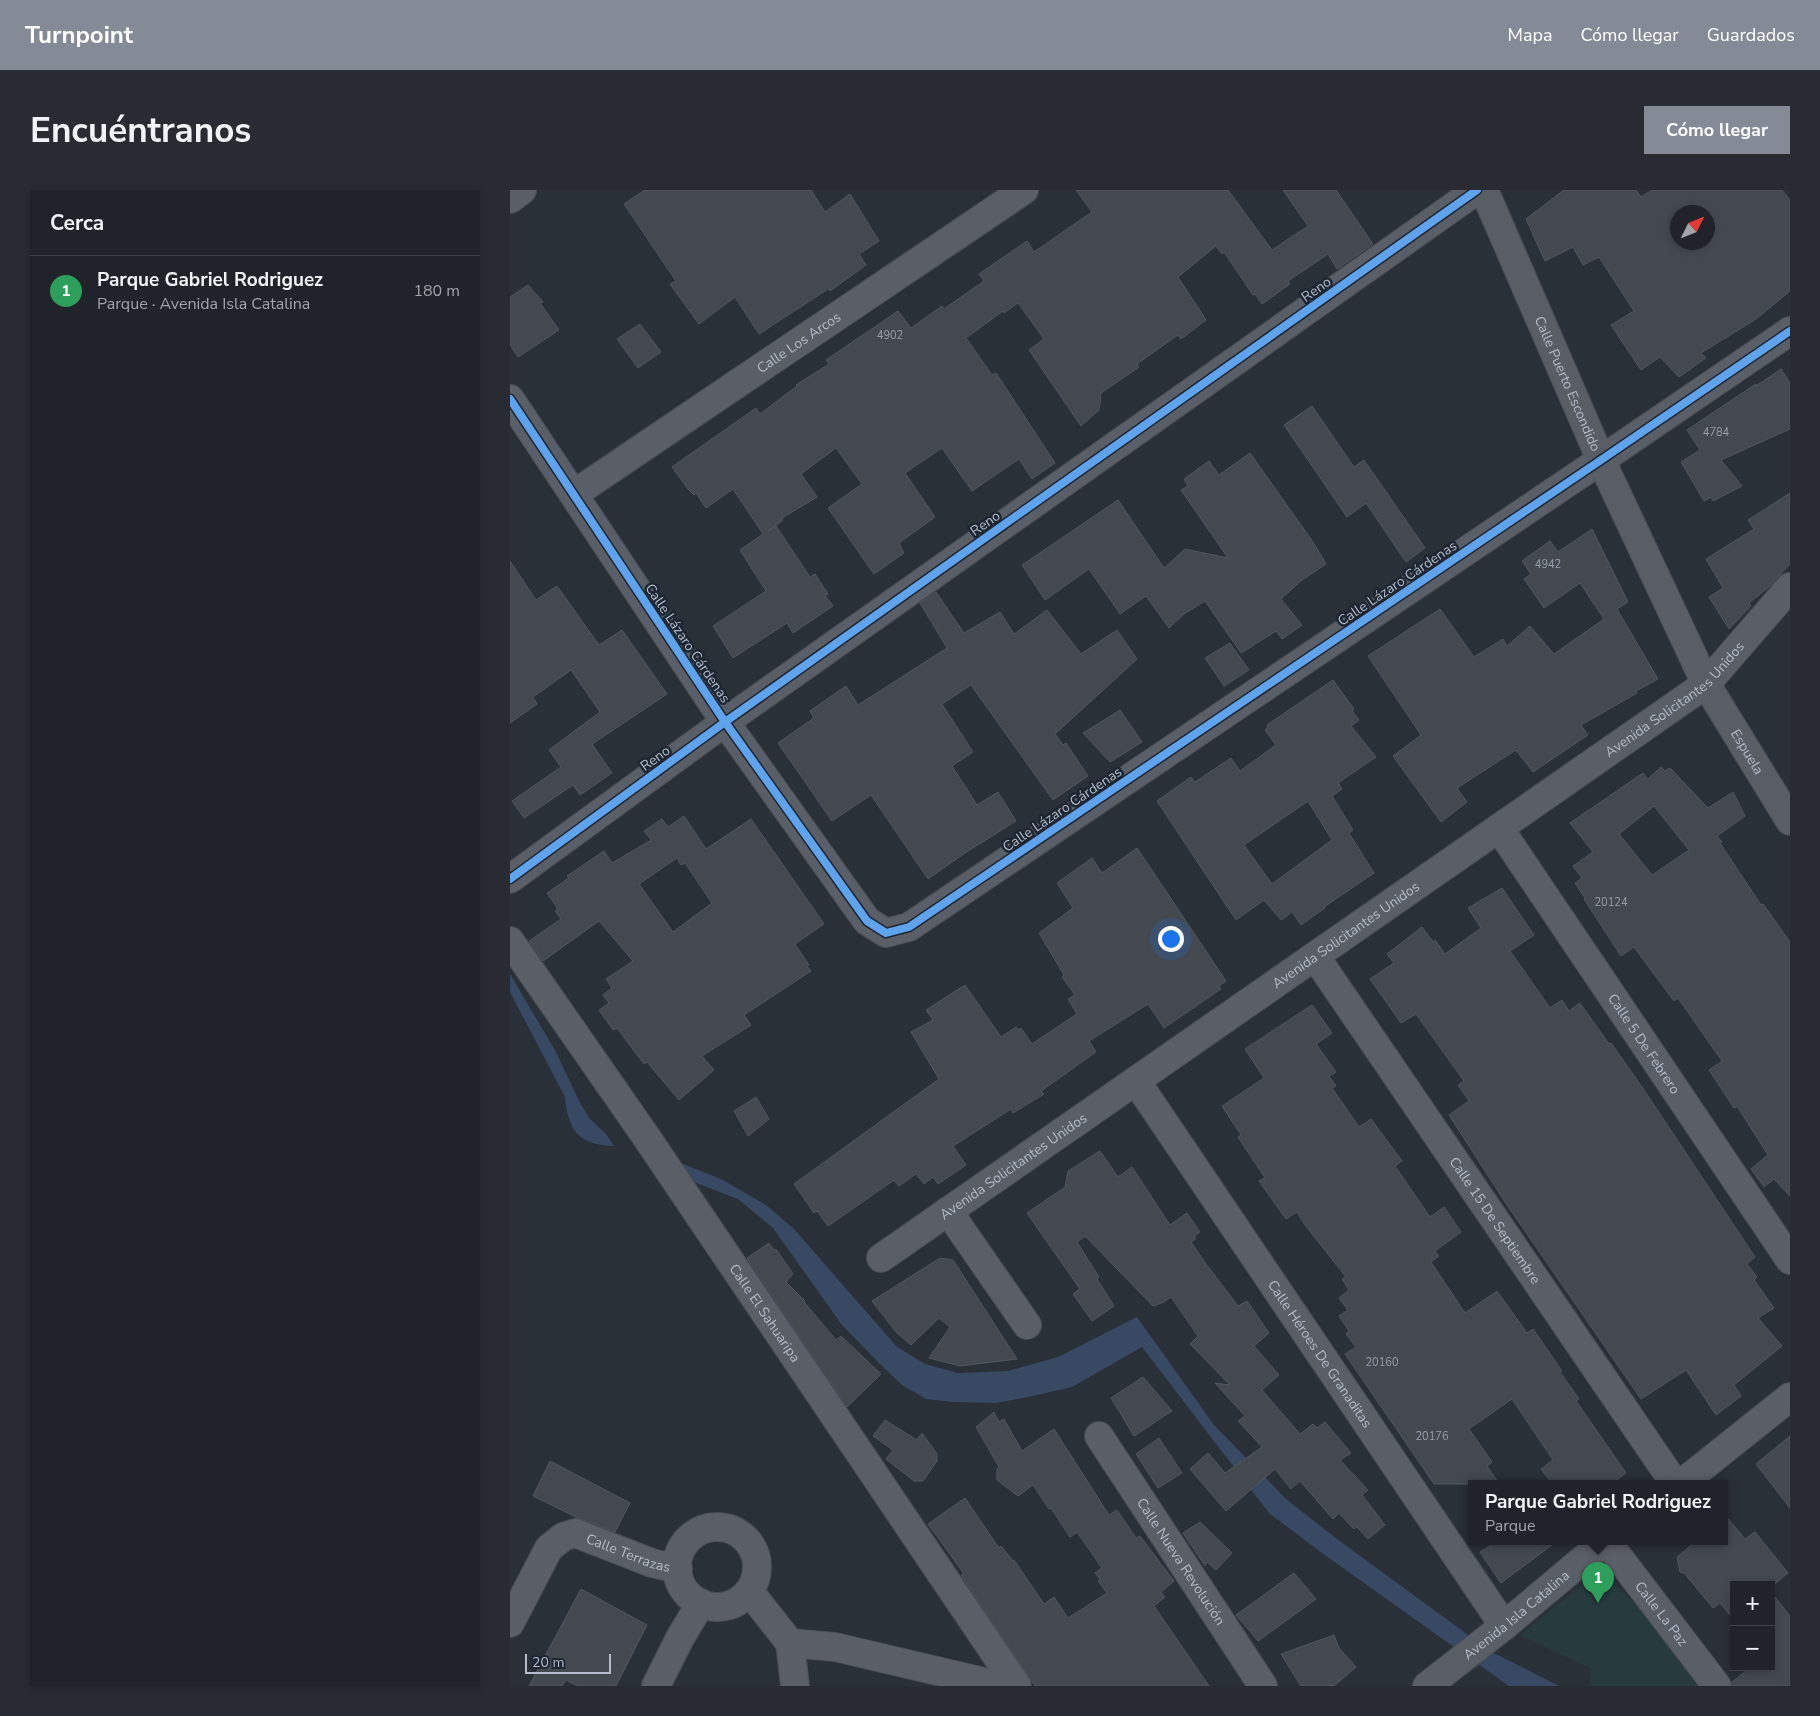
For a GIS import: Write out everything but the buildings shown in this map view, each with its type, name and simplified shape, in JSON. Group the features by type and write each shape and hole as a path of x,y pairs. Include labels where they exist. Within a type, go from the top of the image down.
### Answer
{"street":[{"path":"510,198 522,190"},
{"name":"Calle Los Arcos","path":"574,494 1024,190"},
{"name":"Reno","path":"510,879 726,722 1477,190"},
{"name":"Calle Puerto Escondido","path":"1484,190 1601,460 1706,684"},
{"name":"Calle Lázaro Cárdenas","path":"510,399 726,722 867,921 886,933 909,927 1790,331"},
{"name":"Avenida Solicitantes Unidos","path":"881,1258 1706,684 1790,587"},
{"name":"Espuela","path":"1706,684 1790,821"},
{"name":"Calle 5 De Febrero","path":"1499,828 1790,1260"},
{"name":"Calle El Sahuaripa","path":"510,941 647,1138 1017,1686"},
{"name":"Calle 15 De Septiembre","path":"1314,956 1672,1480"},
{"name":"Calle Héroes De Granaditas","path":"1136,1081 1498,1630"},
{"path":"948,1211 1027,1325"},
{"path":"1686,1480 1790,1397"},
{"name":"Calle Nueva Revolución","path":"1099,1436 1264,1686"},
{"path":"715,1526 728,1528 740,1533 749,1542 755,1554 758,1567 756,1580 750,1591 739,1600 727,1606 714,1607 701,1603 687,1592 678,1576 678,1558 683,1546 691,1536 702,1529 715,1526"},
{"name":"Calle Terrazas","path":"510,1623 549,1548 562,1537 575,1533 652,1563 678,1569"},
{"name":"Avenida Isla Catalina","path":"1434,1680 1602,1545"},
{"name":"Calle La Paz","path":"1608,1545 1717,1686"},
{"path":"750,1591 790,1643 795,1686"},
{"path":"656,1686 680,1638 701,1603"},
{"path":"790,1643 835,1647 1001,1686"}],"green space":[{"path":"1598,1572 1680,1641 1699,1686 1591,1686 1590,1668 1520,1635"}],"water":[{"path":"510,974 556,1052 580,1103 590,1119 606,1134 614,1146 592,1143 578,1134 573,1127 569,1119 565,1097 510,992"},
{"path":"683,1164 721,1179 766,1205 794,1229 897,1347 925,1364 958,1373 1008,1371 1058,1357 1137,1317 1214,1425 1286,1499 1337,1539 1490,1651 1559,1686 1509,1686 1326,1556 1269,1513 1142,1347 1072,1387 996,1403 926,1399 902,1385 842,1325 773,1228 738,1199 686,1179 672,1166"}],"cycle path":[{"path":"510,879 725,722 1477,190"},
{"path":"510,399 725,722 867,921 886,933 909,927 1790,331"}],"place":[{"name":"Parque Gabriel Rodriguez","path":"1598,1603"}]}
